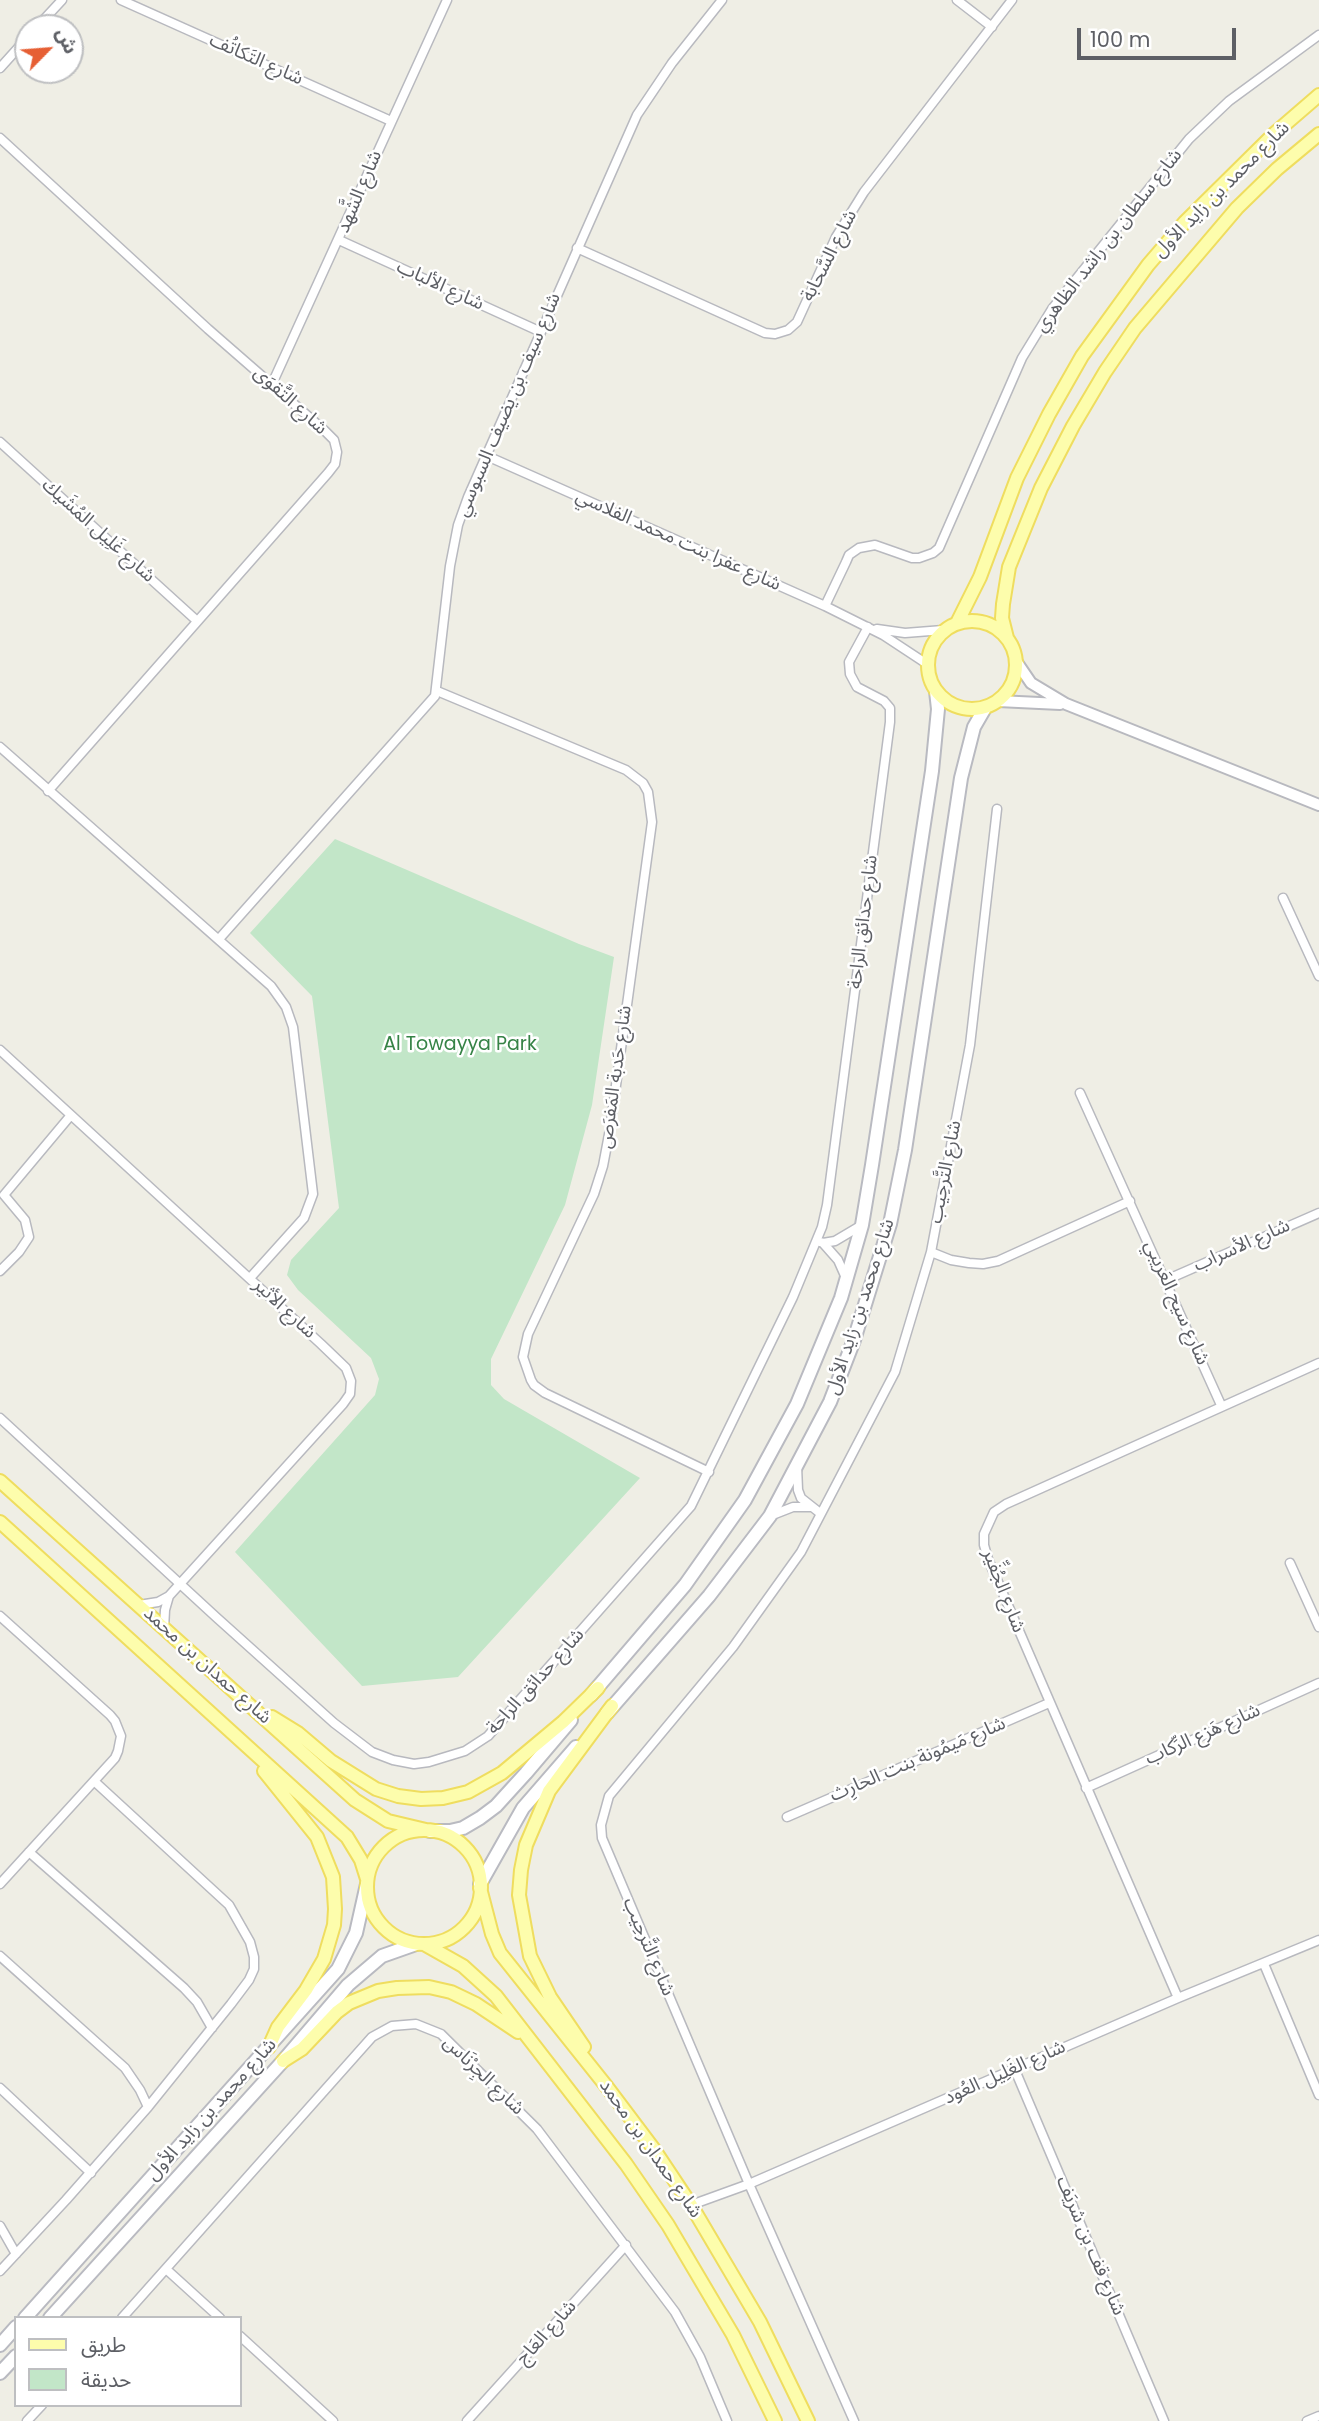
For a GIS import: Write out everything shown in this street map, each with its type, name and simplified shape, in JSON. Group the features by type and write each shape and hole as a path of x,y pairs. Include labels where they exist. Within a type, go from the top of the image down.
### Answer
{"main road":[{"name":"شارع محمد بن زايد الأول","path":"957,623 981,577 1017,478 1049,414 1098,333 1148,265 1185,222 1266,142 1319,95"},
{"name":"شارع محمد بن زايد الأول","path":"1007,638 1002,618 1009,567 1041,488 1105,372 1135,327 1237,208 1277,169 1319,134"},
{"path":"971,620 997,628 1013,649 1016,661 1015,676 1009,690 998,701 985,708 958,707 946,701 929,678 929,651 943,630 957,623 971,620"},
{"name":"شارع محمد بن زايد الأول","path":"428,1830 450,1831 463,1828 496,1806 685,1585 745,1500 797,1404 818,1357 847,1279 862,1225 932,771 937,723 936,691"},
{"name":"شارع محمد بن زايد الأول","path":"480,1886 523,1808 709,1596 770,1516 830,1402 854,1340 890,1224 906,1138 961,778 975,727 985,708"},
{"name":"شارع حمدان بن محمد","path":"0,1481 365,1808 388,1821 428,1830"},
{"name":"شارع حمدان بن محمد","path":"0,1522 346,1837 357,1851 367,1882"},
{"path":"249,1704 291,1728 331,1761 376,1788 398,1796 443,1798 485,1785 563,1722 598,1688"},
{"path":"607,2087 538,1976 530,1956 519,1895 526,1844 549,1791 612,1706"},
{"path":"223,1724 310,1825 328,1861 335,1893 334,1925 324,1959 316,1975 278,2027 268,2047"},
{"path":"428,1830 455,1839 468,1851 476,1867 480,1886 476,1908 466,1925 450,1938 420,1944 392,1934 381,1924 373,1912 367,1882 374,1859 387,1843 405,1833 428,1830"},
{"name":"شارع محمد بن زايد الأول","path":"26,2316 338,1969 356,1933 367,1882"},
{"name":"شارع حمدان بن محمد","path":"480,1886 492,1934 500,1953 607,2087 691,2205 760,2322 808,2421"},
{"name":"شارع محمد بن زايد الأول","path":"52,2316 283,2062 348,1985 382,1956 420,1944"},
{"name":"شارع حمدان بن محمد","path":"420,1944 456,1961 496,1996 626,2164 668,2225 733,2335 775,2421"},
{"path":"283,2062 302,2049 349,2003 363,1996 397,1988 429,1987 452,1992 476,2004 530,2039"},
{"path":"0,2345 14,2330"},
{"path":"0,2373 14,2358"}],"street":[{"path":"49,14 62,0"},
{"name":"شارع التَكاتُف","path":"121,0 391,121"},
{"name":"شارع الشَّهد","path":"272,384 447,0"},
{"name":"شارع سيف بن يضيف السبوسي","path":"437,691 444,613 458,525 468,497 637,115 659,81 722,0"},
{"path":"957,0 992,27"},
{"name":"شارع السَّحابة","path":"577,248 765,332 775,334 788,330 797,322 836,237 864,192 1012,0"},
{"name":"شارع سلطان بن راشد الظاهري","path":"825,606 846,562 859,548 874,545 919,558 939,548 1022,358 1059,300 1198,129 1229,101 1319,35"},
{"path":"0,68 14,52"},
{"name":"شارع التَّقوَى","path":"0,138 198,320 334,440 337,452 335,464 48,791"},
{"name":"شارع الألباب","path":"339,240 541,332"},
{"name":"شارع غَلِيل المُشَيك","path":"0,442 196,620"},
{"name":"شارع عفرا بنت محمد الفلاسي","path":"487,456 825,606 868,627 927,664"},
{"name":"شارع عفرا بنت محمد الفلاسي","path":"868,627 905,633 943,630"},
{"name":"شارع حدائق الراحة","path":"0,1418 352,1738 372,1752 414,1764 429,1762 465,1751 488,1736 691,1506 820,1242 890,722 890,708 884,701 857,687 850,674 849,662 868,627"},
{"path":"1016,661 1031,683 1066,704 1319,805"},
{"path":"219,939 414,721 437,691"},
{"name":"شارع حَدبة المَفرَص","path":"437,691 626,770 636,776 648,792 652,822 603,1166 594,1194 528,1334 523,1357 534,1385 545,1393 709,1472"},
{"path":"998,701 1066,704"},
{"path":"0,747 271,986 281,998 290,1017 313,1194 304,1218 250,1278"},
{"name":"شارع التَّرحِيب","path":"854,2421 749,2184 602,1838 602,1818 609,1796 623,1777 733,1647 801,1552 895,1372 931,1252 971,1045 997,809"},
{"path":"1283,898 1319,976"},
{"name":"شارع الأثير","path":"0,1050 346,1368 352,1381 350,1394 181,1584 158,1602 139,1605"},
{"name":"شارع سيح العَريبي","path":"1080,1093 1221,1405"},
{"path":"0,1271 29,1237 25,1220 2,1194 71,1115"},
{"path":"931,1252 951,1261 984,1264 998,1261 1130,1201"},
{"name":"شارع الأسراب","path":"1166,1280 1319,1213"},
{"path":"820,1242 835,1241 862,1225"},
{"path":"820,1242 838,1260 847,1279"},
{"name":"شارع الجُفِّير","path":"1178,1998 988,1559 984,1534 994,1512 1006,1504 1319,1363"},
{"path":"797,1464 801,1498 820,1513"},
{"path":"770,1516 793,1507 810,1507"},
{"path":"1290,1563 1319,1628"},
{"path":"164,1629 169,1596"},
{"path":"0,1616 116,1721 121,1736 118,1751 94,1781 0,1884"},
{"name":"شارع هَزع الرِّكاب","path":"1086,1788 1319,1683"},
{"name":"شارع مَيمُونة بنت الحارِث","path":"787,1817 1049,1703"},
{"path":"0,2271 148,2107 252,1975 254,1957 250,1942 222,1897 94,1781"},
{"path":"29,1852 184,1988 197,2002 212,2028"},
{"name":"شارع الغَلِيل العُود","path":"691,2205 749,2184 1178,1998 1319,1940"},
{"path":"0,1956 125,2068 136,2082 148,2107"},
{"path":"1264,1964 1319,2095"},
{"name":"شارع الجِرْنَاس","path":"124,2316 372,2037 392,2026 404,2024 427,2027 441,2034 537,2129 626,2245 688,2334 727,2421"},
{"name":"شارع قف بن شريَف","path":"1015,2070 1164,2421"},
{"path":"0,2088 91,2173"},
{"path":"0,2226 16,2254"},
{"name":"شارع العَاج","path":"467,2421 626,2245"},
{"path":"166,2269 218,2316"},
{"path":"242,2338 333,2421"},
{"path":"27,2421 40,2407"},
{"path":"1307,2421 1319,2416"}],"green space":[{"name":"Al Towayya Park","path":"335,839 614,957 592,1105 565,1205 491,1359 491,1385 504,1399 640,1478 458,1677 362,1686 235,1552 375,1395 379,1379 371,1358 298,1290 287,1275 291,1260 339,1208 312,996 250,933"}]}
